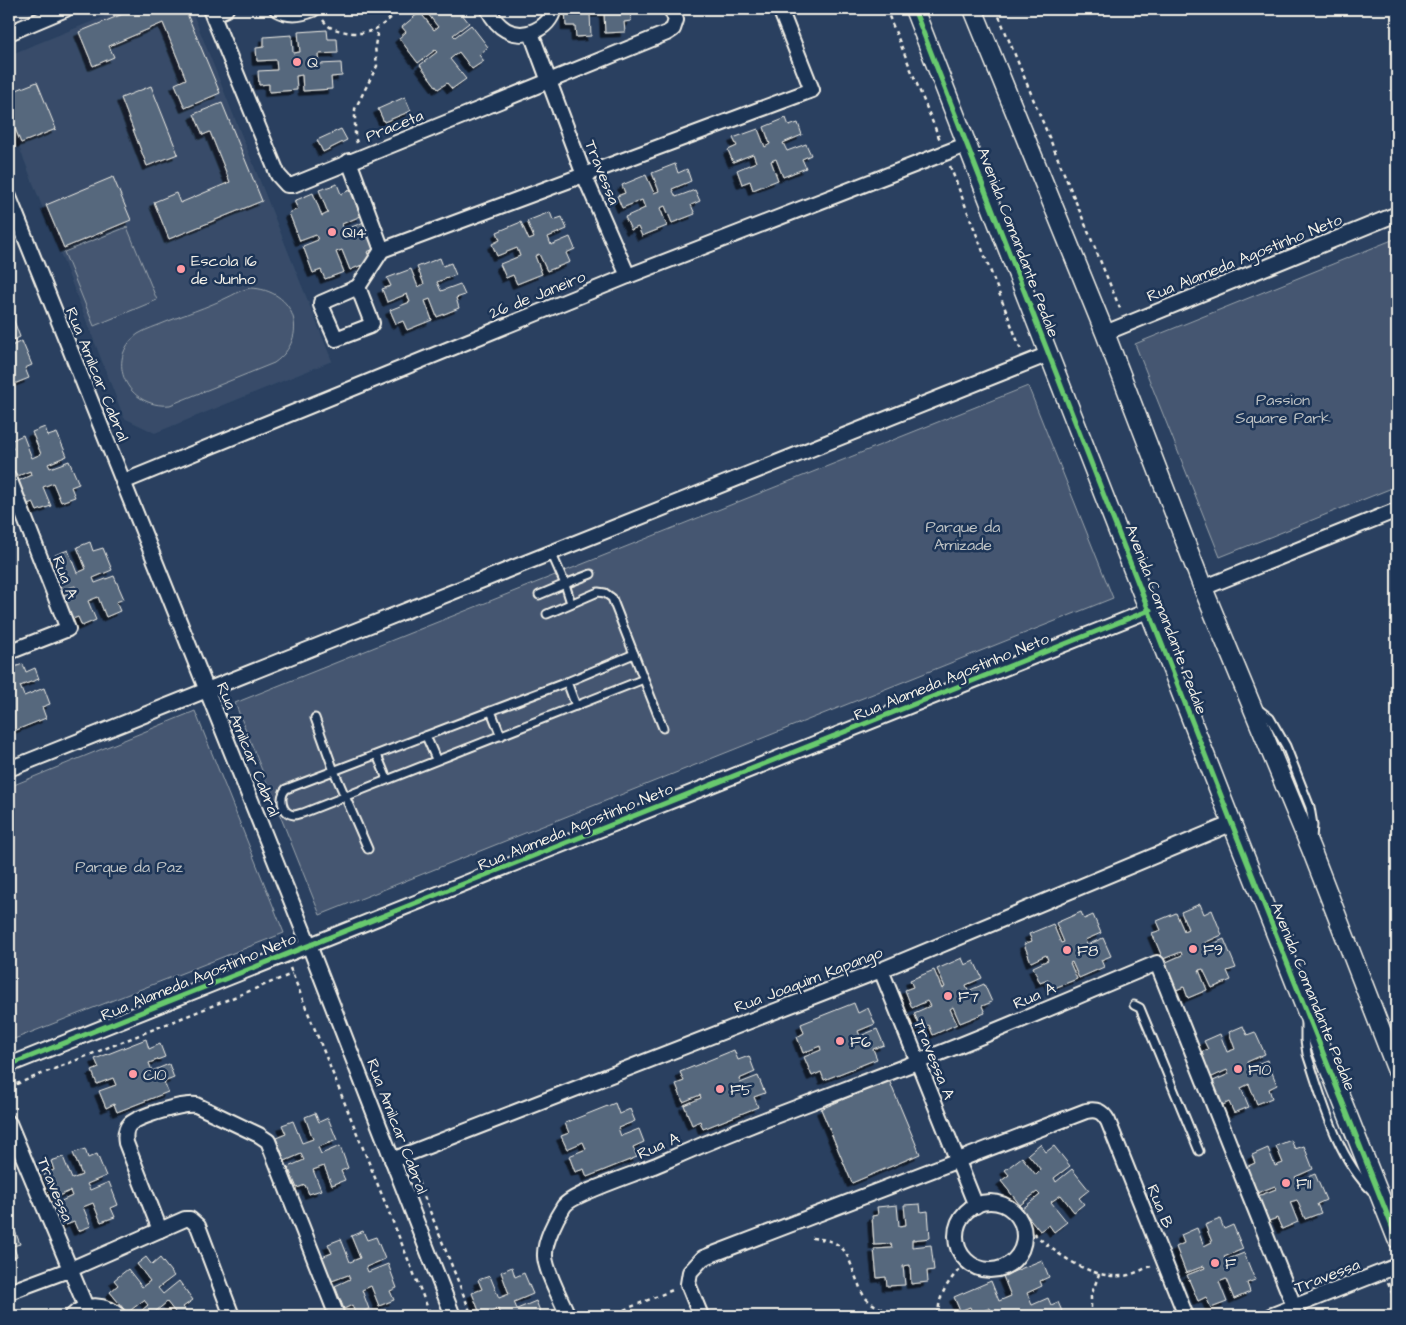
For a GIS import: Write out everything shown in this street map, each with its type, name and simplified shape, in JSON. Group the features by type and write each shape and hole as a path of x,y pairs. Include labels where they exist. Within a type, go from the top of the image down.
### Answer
{"street":[{"path":"211,12 226,9"},
{"path":"277,9 290,14 316,12"},
{"path":"488,9 494,20 505,30 516,34 531,33 541,27 550,19 554,9"},
{"name":"Praceta","path":"211,12 282,181 287,185 300,183 349,161 667,34 672,29 676,20 671,9"},
{"path":"358,287 382,250 812,90 780,9"},
{"name":"Avenida Comandante Pedale","path":"914,9 1306,1011 1397,1238"},
{"path":"973,9 1105,333 1203,588 1311,850 1397,1071"},
{"path":"9,33 58,10"},
{"name":"Travessa","path":"531,33 584,175 628,276"},
{"name":"26 de Janeiro","path":"123,482 628,276 968,144"},
{"path":"349,161 382,250"},
{"name":"Rua Amilcar Cabral","path":"9,197 309,945 453,1316"},
{"name":"Rua Alameda Agostinho Neto","path":"1105,333 1397,214"},
{"path":"9,238 22,232"},
{"path":"9,769 1049,354"},
{"name":"Rua A","path":"9,478 68,629 9,652"},
{"path":"1203,588 1397,510"},
{"name":"Rua Alameda Agostinho Neto","path":"9,1065 1150,610"},
{"name":"Rua Joaquim Kapango","path":"392,1160 881,970 1233,823"},
{"name":"Rua A","path":"568,1316 545,1256 547,1241 553,1227 564,1206 571,1200 790,1110 918,1062 1157,963 1296,1311"},
{"name":"Travessa A","path":"881,970 976,1206"},
{"path":"160,1230 126,1143 125,1134 128,1126 135,1121 175,1107 189,1104 196,1105 268,1141 338,1316"},
{"name":"Rua B","path":"957,1160 1086,1111 1099,1111 1108,1121 1186,1316"},
{"name":"Travessa","path":"9,1123 86,1307"},
{"path":"701,1316 688,1284 690,1272 703,1258 957,1160"},
{"path":"984,1202 996,1202 1009,1207 1018,1216 1022,1223 1024,1235 1022,1249 1016,1259 1002,1268 991,1270 977,1268 967,1261 959,1250 956,1238 957,1230 961,1219 969,1210 984,1202"},
{"path":"9,1292 71,1269 190,1218 196,1222 232,1316"},
{"name":"Travessa","path":"1270,1316 1296,1311 1397,1266"},
{"path":"72,1316 86,1307 93,1306 104,1307 114,1311 119,1316"}],"lane":[{"path":"551,552 571,603"},
{"path":"539,595 591,574"},
{"path":"547,614 598,592 605,593 612,598 663,728"},
{"path":"634,654 568,682 286,789 281,793 281,800 288,812 294,815 644,679"},
{"path":"568,682 576,706"},
{"path":"491,710 501,736"},
{"path":"314,718 344,796 368,849"},
{"path":"426,736 436,759"},
{"path":"377,754 387,779"},
{"path":"1134,1005 1140,1008 1199,1151"}],"path":[{"path":"316,12 329,28 356,35 378,29 400,9"},
{"path":"886,9 945,153 1026,364"},
{"path":"996,9 1126,324"},
{"path":"362,156 355,137 355,109 377,66 375,46 378,29"},
{"path":"284,955 431,1316"},
{"path":"9,1087 292,974"},
{"path":"1018,1216 1046,1244 1072,1262 1099,1274 1123,1277 1164,1261"},
{"path":"812,1238 826,1239 840,1246 848,1254 864,1296 880,1308 897,1314 913,1316"},
{"path":"939,1316 941,1296 950,1280 967,1261"},
{"path":"1384,1272 1397,1305"},
{"path":"1091,1316 1091,1296 1099,1274"},
{"path":"609,1316 688,1284"},
{"path":"921,1316 938,1311"}],"shaded area":[{"name":"Escola 16 de Junho","path":"123,9 191,9 332,361 155,433 124,418 9,121 9,55"}],"green space":[{"path":"127,227 157,300 94,326 64,252"},
{"name":"Passion Square Park","path":"1397,238 1397,486 1220,557 1135,344"},
{"path":"250,288 265,290 278,296 287,305 293,316 295,328 292,340 285,352 274,363 170,405 155,404 142,399 132,391 125,380 122,369 123,356 128,344 138,334"},
{"name":"Parque da Amizade","path":"1028,386 1113,598 320,915 235,703"},
{"name":"Parque da Paz","path":"195,711 284,933 9,1041 9,787"}],"building":[{"path":"135,9 185,9 220,93 185,108 175,84 186,79 163,23 109,46 114,57 93,66 79,32"},
{"path":"458,9 469,23 453,35 455,37 471,25 488,47 479,55 484,61 472,69 459,52 450,59 466,79 452,89 447,83 438,89 420,65 437,52 435,50 418,63 399,38 406,32 402,27 420,12 434,30 438,27 425,10"},
{"path":"565,9 630,9 631,21 624,22 625,32 605,33 604,12 590,13 591,36 576,37 575,26 566,26"},
{"name":"Q","path":"327,30 328,39 337,39 338,53 318,54 319,64 341,63 342,76 331,77 332,89 303,91 302,75 296,76 297,90 269,92 269,84 259,85 258,71 277,70 276,60 257,61 256,48 264,47 264,37 292,35 293,53 300,52 298,32"},
{"path":"37,82 56,129 21,143 9,114 9,93"},
{"path":"151,86 178,154 147,166 121,98"},
{"path":"405,97 411,111 384,122 378,109"},
{"path":"222,103 262,201 169,239 154,202 176,193 180,203 230,182 210,132 203,135 194,114"},
{"path":"786,118 789,126 798,123 802,135 783,143 787,151 806,144 811,155 802,159 806,168 783,177 776,159 771,161 778,180 753,190 750,181 742,184 737,170 756,162 753,154 733,162 728,150 737,146 733,138 758,129 765,147 770,144 764,127"},
{"path":"341,129 347,140 323,152 317,140"},
{"path":"675,164 678,173 687,169 691,181 672,189 676,197 695,190 700,201 691,205 695,214 672,223 665,206 660,208 667,226 642,236 638,227 631,230 625,217 645,208 642,200 622,208 617,196 625,193 622,185 646,175 654,193 659,191 652,173"},
{"path":"113,177 131,220 64,248 46,205"},
{"name":"Q14","path":"337,184 341,194 350,190 361,216 342,224 344,230 364,222 374,249 367,252 371,261 350,270 342,250 336,252 344,272 325,279 321,270 313,273 303,246 318,240 316,235 300,241 289,213 298,209 294,201 313,193 322,216 328,213 319,190"},
{"path":"550,212 553,220 562,217 567,229 548,237 551,245 570,237 575,249 566,253 570,262 547,271 539,254 535,256 542,274 517,284 513,275 506,278 500,264 520,256 517,248 497,256 492,244 500,240 497,232 521,222 529,240 534,238 527,221"},
{"path":"440,258 443,266 451,263 456,275 437,282 441,291 460,284 465,295 456,298 459,308 437,317 430,299 425,301 432,320 407,330 403,321 396,324 390,310 410,302 407,294 387,302 382,289 391,286 387,278 411,269 418,287 424,284 417,267"},
{"path":"11,313 20,337 9,342 9,314"},
{"path":"22,341 32,365 25,368 29,378 14,384 9,372 9,347"},
{"path":"45,427 48,436 57,433 67,456 48,464 50,468 69,461 79,484 71,487 75,497 61,502 53,483 43,487 51,506 37,511 33,502 25,505 16,482 31,475 30,471 13,478 9,467 9,451 13,449 10,441 23,435 32,458 41,454 32,432"},
{"path":"90,542 93,551 103,548 112,570 93,578 95,583 114,576 124,599 116,602 120,611 106,617 98,597 88,601 96,620 82,626 78,617 70,620 61,596 77,590 75,586 58,592 48,568 58,564 55,555 68,550 77,573 86,569 77,547"},
{"path":"23,664 26,672 35,668 39,679 20,686 24,696 44,688 50,704 42,707 46,718 9,733 9,669"},
{"name":"F9","path":"1200,904 1204,914 1212,910 1222,935 1204,943 1206,947 1224,939 1236,968 1227,971 1231,980 1212,988 1203,969 1199,970 1207,990 1188,998 1184,987 1176,990 1164,963 1182,955 1181,952 1163,959 1152,933 1161,930 1157,921 1176,913 1184,931 1188,929 1181,912"},
{"name":"F8","path":"1081,912 1084,919 1093,915 1101,933 1085,940 1087,945 1103,938 1111,956 1101,960 1104,967 1079,978 1072,962 1070,963 1077,979 1052,989 1048,980 1040,983 1033,967 1048,960 1046,955 1031,962 1024,944 1032,941 1029,934 1053,924 1061,943 1064,942 1056,923"},
{"name":"F7","path":"962,958 965,965 974,961 982,978 966,985 968,991 984,984 992,1002 982,1006 985,1013 960,1023 953,1007 950,1009 957,1024 933,1035 929,1025 921,1029 914,1013 930,1006 927,1001 912,1008 905,990 913,987 910,980 934,970 942,989 945,987 937,969"},
{"name":"F6","path":"854,1003 858,1013 868,1008 875,1024 858,1031 860,1036 877,1029 884,1045 873,1049 877,1059 824,1080 821,1072 812,1076 804,1057 821,1050 820,1046 803,1053 797,1037 804,1033 801,1024"},
{"name":"F10","path":"1243,1026 1247,1035 1255,1032 1265,1054 1247,1062 1249,1067 1267,1060 1277,1085 1269,1089 1272,1098 1257,1104 1249,1084 1241,1088 1249,1107 1234,1113 1229,1102 1221,1106 1211,1082 1229,1074 1227,1070 1210,1078 1199,1053 1208,1049 1204,1041 1220,1034 1227,1052 1235,1049 1229,1032"},
{"name":"C10","path":"146,1039 149,1049 160,1044 165,1057 149,1063 152,1071 169,1064 174,1078 164,1082 168,1092 117,1112 114,1104 106,1108 99,1091 116,1085 113,1078 97,1084 92,1071 99,1068 95,1059"},
{"name":"F5","path":"734,1050 738,1060 749,1056 755,1072 739,1079 740,1083 758,1076 765,1093 754,1097 758,1107 703,1129 700,1121 692,1125 684,1105 701,1098 700,1095 683,1102 676,1084 684,1081 680,1072"},
{"path":"889,1080 920,1154 852,1183 821,1109"},
{"path":"615,1103 619,1114 630,1109 635,1121 618,1128 621,1136 639,1129 644,1142 633,1147 637,1157 587,1177 584,1169 575,1172 569,1156 586,1149 583,1142 567,1149 561,1136 569,1133 565,1123"},
{"path":"315,1113 319,1122 328,1118 337,1140 318,1147 321,1154 340,1146 348,1168 341,1171 345,1180 332,1185 324,1166 313,1170 321,1190 309,1194 305,1185 297,1188 288,1167 304,1160 301,1154 285,1161 276,1138 286,1134 282,1125 293,1121 302,1143 313,1139 305,1117"},
{"name":"F11","path":"1291,1140 1295,1149 1304,1146 1313,1169 1295,1177 1297,1181 1315,1174 1326,1200 1317,1204 1321,1213 1305,1219 1297,1200 1290,1202 1298,1222 1282,1229 1277,1218 1269,1221 1258,1196 1276,1189 1275,1186 1257,1193 1246,1167 1255,1163 1252,1155 1268,1148 1275,1166 1283,1163 1276,1146"},
{"path":"1040,1144 1046,1152 1054,1146 1070,1166 1054,1178 1056,1182 1072,1169 1089,1190 1079,1198 1084,1204 1074,1212 1061,1195 1051,1202 1067,1222 1054,1232 1049,1225 1040,1231 1022,1209 1040,1195 1037,1192 1020,1205 1001,1181 1009,1175 1005,1170 1022,1157 1036,1175 1041,1170 1028,1154"},
{"path":"85,1149 88,1158 97,1154 106,1176 87,1184 90,1190 109,1182 118,1205 111,1208 115,1217 101,1222 93,1203 83,1207 91,1226 78,1231 74,1222 66,1225 57,1203 72,1196 70,1191 54,1198 44,1174 54,1170 51,1161 63,1157 72,1179 82,1175 73,1153"},
{"path":"920,1204 921,1212 928,1211 930,1238 912,1240 912,1247 931,1245 934,1270 927,1271 928,1282 911,1284 910,1265 903,1266 905,1285 887,1286 886,1277 877,1278 874,1249 892,1248 891,1244 874,1245 872,1216 878,1215 877,1207 897,1205 899,1226 906,1225 904,1205"},
{"name":"F","path":"1220,1219 1224,1229 1233,1225 1243,1249 1224,1257 1226,1260 1244,1253 1255,1280 1247,1283 1250,1292 1234,1299 1226,1279 1219,1282 1227,1302 1211,1308 1206,1297 1198,1301 1187,1275 1205,1268 1204,1266 1186,1273 1176,1247 1184,1243 1181,1235 1197,1228 1204,1246 1212,1242 1205,1225"},
{"path":"9,1220 11,1220 20,1244 13,1246 17,1256 9,1259"},
{"path":"363,1231 367,1240 376,1237 385,1259 366,1267 368,1272 388,1264 397,1288 390,1291 394,1300 379,1306 371,1286 362,1290 369,1309 356,1315 352,1305 344,1309 335,1286 350,1279 348,1275 332,1281 322,1257 332,1253 328,1244 341,1239 350,1262 360,1258 351,1236"},
{"path":"146,1257 152,1265 160,1258 174,1276 158,1288 163,1294 179,1281 193,1300 183,1307 188,1313 185,1316 178,1316 167,1302 155,1312 159,1316 135,1316 148,1305 144,1300 127,1313 110,1292 118,1285 114,1280 128,1269 142,1287 150,1281 137,1264"},
{"path":"1042,1260 1049,1277 1040,1281 1042,1286 1027,1293 1032,1305 1048,1298 1051,1305 1058,1302 1064,1316 993,1316 990,1308 973,1315 970,1307 960,1311 954,1297 991,1281 999,1301 1011,1296 1003,1276"},
{"path":"512,1267 515,1277 524,1273 533,1294 514,1302 517,1309 536,1301 542,1316 497,1316 500,1315 498,1309 481,1316 472,1293 482,1289 478,1280 490,1276 499,1298 509,1294 501,1272"}],"cycle path":[{"path":"914,9 1236,834 1397,1239"},
{"path":"9,1065 1150,610"}],"place":[{"name":"Q","path":"297,62"},
{"name":"Q14","path":"332,232"},
{"name":"Escola 16 de Junho","path":"181,269"},
{"name":"F9","path":"1193,949"},
{"name":"F8","path":"1067,950"},
{"name":"F7","path":"948,996"},
{"name":"F6","path":"840,1041"},
{"name":"F10","path":"1238,1069"},
{"name":"C10","path":"133,1074"},
{"name":"F5","path":"720,1089"},
{"name":"F11","path":"1286,1183"},
{"name":"F","path":"1215,1263"}]}
